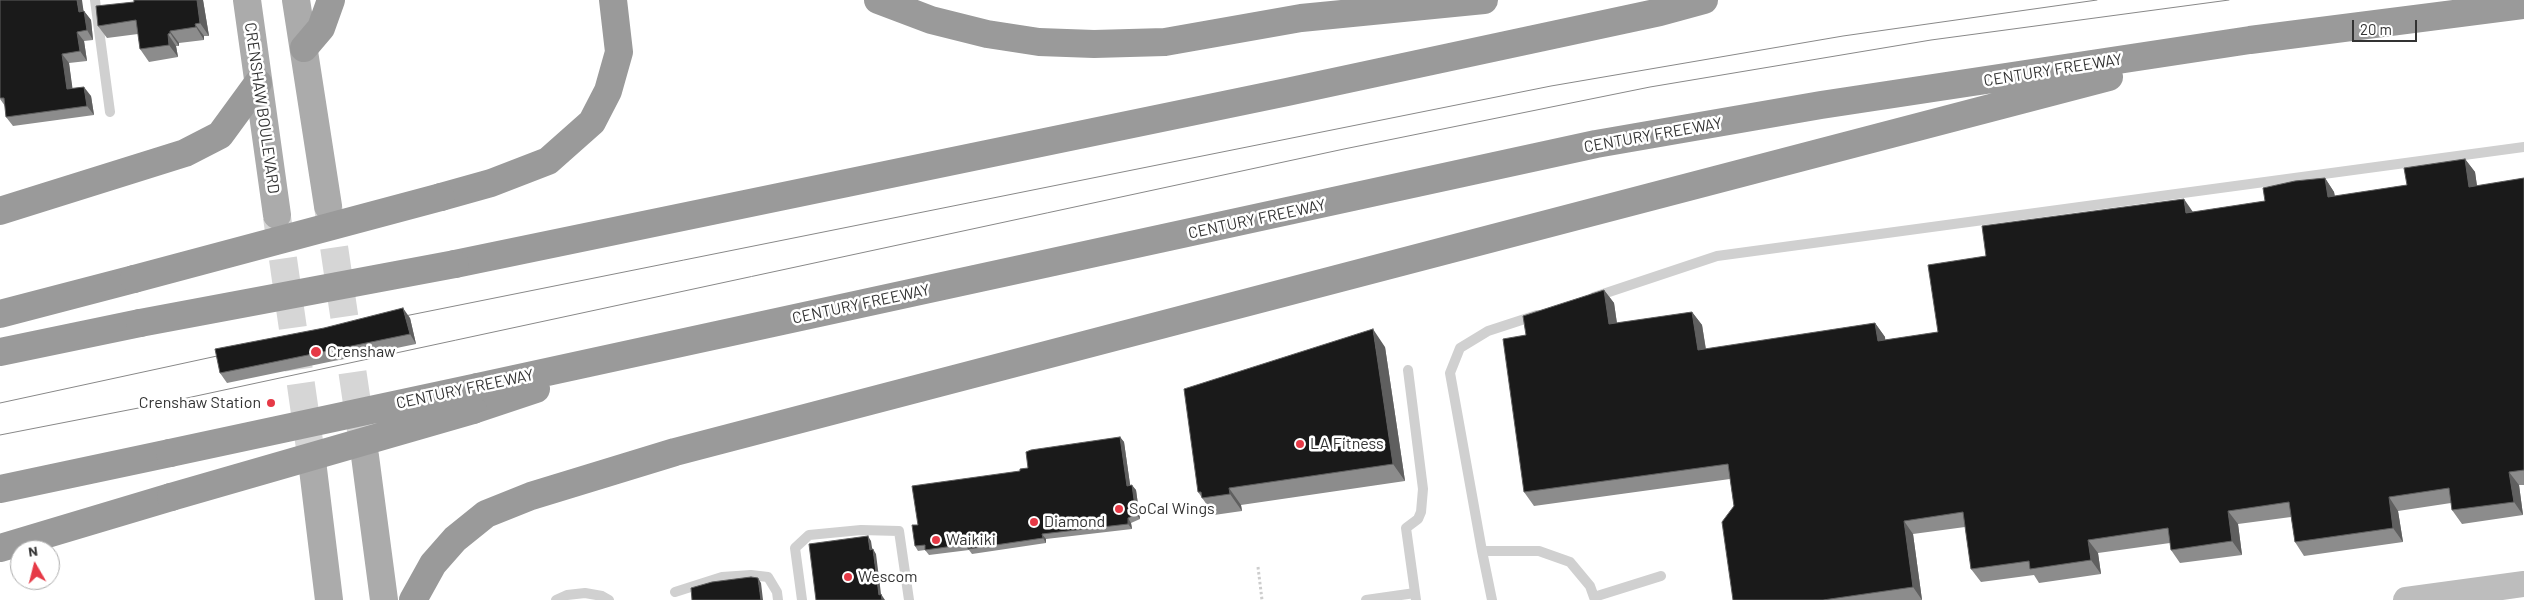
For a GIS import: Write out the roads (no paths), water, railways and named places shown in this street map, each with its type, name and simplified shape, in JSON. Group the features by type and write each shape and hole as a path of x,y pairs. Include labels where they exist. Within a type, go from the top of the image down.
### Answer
{"highway":[{"path":"304,48 321,28 331,0"},
{"path":"0,314 441,197 491,183 548,161 592,122 608,91 620,52 613,0"},
{"path":"878,0 931,20 987,34 1039,42 1094,44 1165,42 1301,18 1484,0"},
{"path":"0,352 140,323 455,264 1296,90 1650,14 1704,0"},
{"name":"CENTURY FREEWAY","path":"0,489 170,453 476,399 658,348 1596,144 1821,105 2250,40 2524,5"},
{"path":"413,600 433,564 455,539 471,525 508,504 540,493 675,452 2250,40"},
{"path":"0,211 185,153 220,135 258,83"},
{"path":"0,548 172,497 476,399"}],"main road":[{"name":"CRENSHAW BOULEVARD","path":"246,0 277,216"},
{"path":"296,0 328,206"},
{"path":"364,456 384,600"},
{"path":"313,469 329,600"}],"street":[{"path":"2406,600 2524,584"}],"lane":[{"path":"95,0 110,112"},
{"path":"1588,299 1717,256 2524,147"},
{"path":"1492,600 1450,373 1460,348 1488,331 1551,310"},
{"path":"1366,600 1416,596 1406,528 1418,519 1422,512 1423,490 1408,370"},
{"path":"802,600 795,548 809,535 861,530 899,531 909,600"},
{"path":"1482,550 1539,551 1570,562 1590,586 1595,599 1661,576"},
{"path":"675,592 722,577 768,576 777,592 778,600"},
{"path":"556,600 567,595 584,593 602,596 609,600"}],"tunnel":[{"path":"328,206 362,437"},
{"path":"277,217 313,469"}],"tram line":[{"path":"395,318 1551,86 1843,36 2097,0"},
{"path":"0,435 159,404 1344,149 1650,87 1931,40 2229,0"},
{"path":"0,403 231,353"}],"place":[{"name":"Crenshaw","path":"316,352"},
{"name":"Crenshaw Station","path":"271,403"},
{"name":"LA Fitness","path":"1300,444"},
{"name":"SoCal Wings","path":"1119,509"},
{"name":"Diamond","path":"1034,522"},
{"name":"Waikiki","path":"936,540"},
{"name":"Wescom","path":"848,577"}]}
